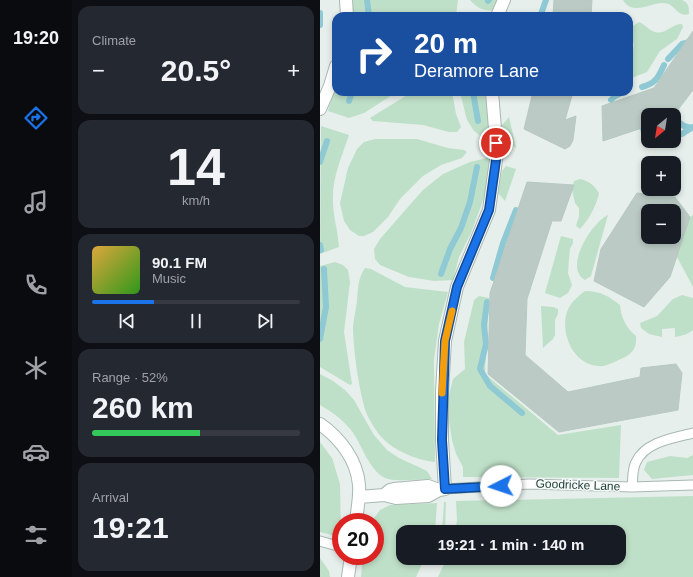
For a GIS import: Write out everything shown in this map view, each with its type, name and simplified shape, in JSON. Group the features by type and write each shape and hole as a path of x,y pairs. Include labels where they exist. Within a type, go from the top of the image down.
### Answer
{"street":[{"path":"346,0 347,12"},
{"path":"499,12 504,0"},
{"path":"320,109 332,79"},
{"path":"442,489 445,341 457,287 489,210 497,153 492,96"},
{"path":"320,424 342,445 355,465 359,486 357,513"},
{"name":"Goodricke Lane","path":"359,497 384,494 394,488 428,486 442,489"},
{"path":"348,577 350,565"}],"lane":[{"path":"632,487 635,462 646,449 665,440 693,434"},
{"name":"Goodricke Lane","path":"442,489 529,484 632,487 693,486"},
{"path":"320,541 332,544"}],"green space":[{"path":"351,0 458,0 456,12 351,12"},
{"path":"470,0 497,0 493,10 489,10 480,8"},
{"path":"623,0 682,0 686,2 688,6 689,14 681,14 671,5 663,3 636,8 627,5"},
{"path":"639,22 659,33 678,24 682,24 683,27 677,39 660,51 647,72 633,77 634,45 633,26"},
{"path":"332,96 391,96 364,113 349,118 328,111"},
{"path":"406,96 453,96 456,114 461,127 457,132 449,132 423,125 373,121 370,118"},
{"path":"461,96 485,96 488,116 486,140 474,131 467,120"},
{"path":"509,117 516,148 504,141 502,125"},
{"path":"321,126 349,135 338,167 333,192 339,247 320,254"},
{"path":"375,139 417,139 467,152 462,158 441,165 423,176 400,199 388,217 373,232 364,236 359,236 350,230 344,221 340,203 348,168 357,149 364,142"},
{"path":"491,157 486,190 471,233 459,257 453,280 434,281 409,277 380,265 375,259 374,249 380,239 423,190 443,174 470,162"},
{"path":"506,166 516,169 505,201 498,193 502,171"},
{"path":"580,179 591,184 599,193 592,212 580,229 576,226 579,216 579,208 575,203 572,190 574,181"},
{"path":"608,215 591,276 585,280 579,274 577,266 578,256 588,235 602,219"},
{"path":"693,215 693,287 677,257 690,217"},
{"path":"561,236 573,239 573,243 570,249 568,273 572,285 568,293 560,298 545,293"},
{"path":"335,262 343,265 348,270 350,282 344,332 352,384 350,385 320,367 320,266"},
{"path":"365,268 371,269 405,287 448,292 439,324 434,359 435,462 411,456 389,444 378,433 365,409 354,349 353,323 359,283"},
{"path":"585,291 596,292 604,295 620,305 625,322 636,336 635,347 629,355 610,364 598,366 589,364 575,354 567,338 565,320 572,303"},
{"path":"682,295 693,298 693,330 685,335 675,337 675,328 662,329 662,337 649,334 641,328 640,323 657,316 673,299"},
{"path":"479,296 489,298 485,374 558,435 621,425 619,478 463,477 463,467 456,454 452,440 448,399 453,379 465,369 464,342 474,300"},
{"path":"541,306 558,309 558,314 555,320 555,335 553,339 543,348"},
{"path":"320,374 345,390 354,400 374,435 387,450 399,458 427,471 432,479 393,480 382,476 376,471 351,430 337,416 320,405"},
{"path":"320,442 332,458 340,484 341,513 332,513 332,535 320,532"},
{"path":"693,455 693,475 652,479 644,470 647,462 670,456 687,458"},
{"path":"693,496 693,577 438,577 444,565 626,565 626,525 456,525 456,501"},
{"path":"444,502 446,502 445,525 442,525"},
{"path":"437,503 435,525 396,525 396,565 422,565 416,577 361,577 362,565 384,565 384,513 378,513 380,510 390,505"},
{"path":"320,558 329,571 330,577 320,577"}],"building":[{"path":"554,0 592,0 591,12 553,12"},
{"path":"693,31 693,90 679,108 641,108 641,128 603,141 602,106 654,88"},
{"path":"532,96 572,96 565,120 576,116 573,140 570,146 565,149 524,129"},
{"path":"527,182 574,185 561,221 552,221 527,299 525,355 568,392 640,377 641,368 676,364 682,373 678,410 559,432 488,374 490,293"},
{"path":"637,193 641,193 641,196 675,197 680,204 641,204 641,244 681,244 670,277 644,307 594,281 601,249"},
{"path":"681,205 690,217 681,244"}],"waterway":[{"path":"367,0 368,12"},
{"path":"542,12 546,0"},
{"path":"320,13 320,25"},
{"path":"668,59 682,44 693,41"},
{"path":"642,87 654,82 664,65"},
{"path":"349,101 351,96"},
{"path":"474,96 478,121"},
{"path":"611,100 616,96"},
{"path":"681,124 692,128"},
{"path":"681,134 693,127"},
{"path":"320,162 327,141"},
{"path":"441,274 450,249 461,228 470,202 477,167"},
{"path":"493,278 503,243 516,210"},
{"path":"320,245 321,250"},
{"path":"320,339 326,307 324,269"},
{"path":"487,302 484,325 486,344 480,369 490,386 522,413"}],"slow traffic":[{"path":"442,393 445,341 452,311"}],"route":[{"path":"496,143 497,153 489,210 457,287 445,341 442,392 442,440 445,489 501,486"}]}
